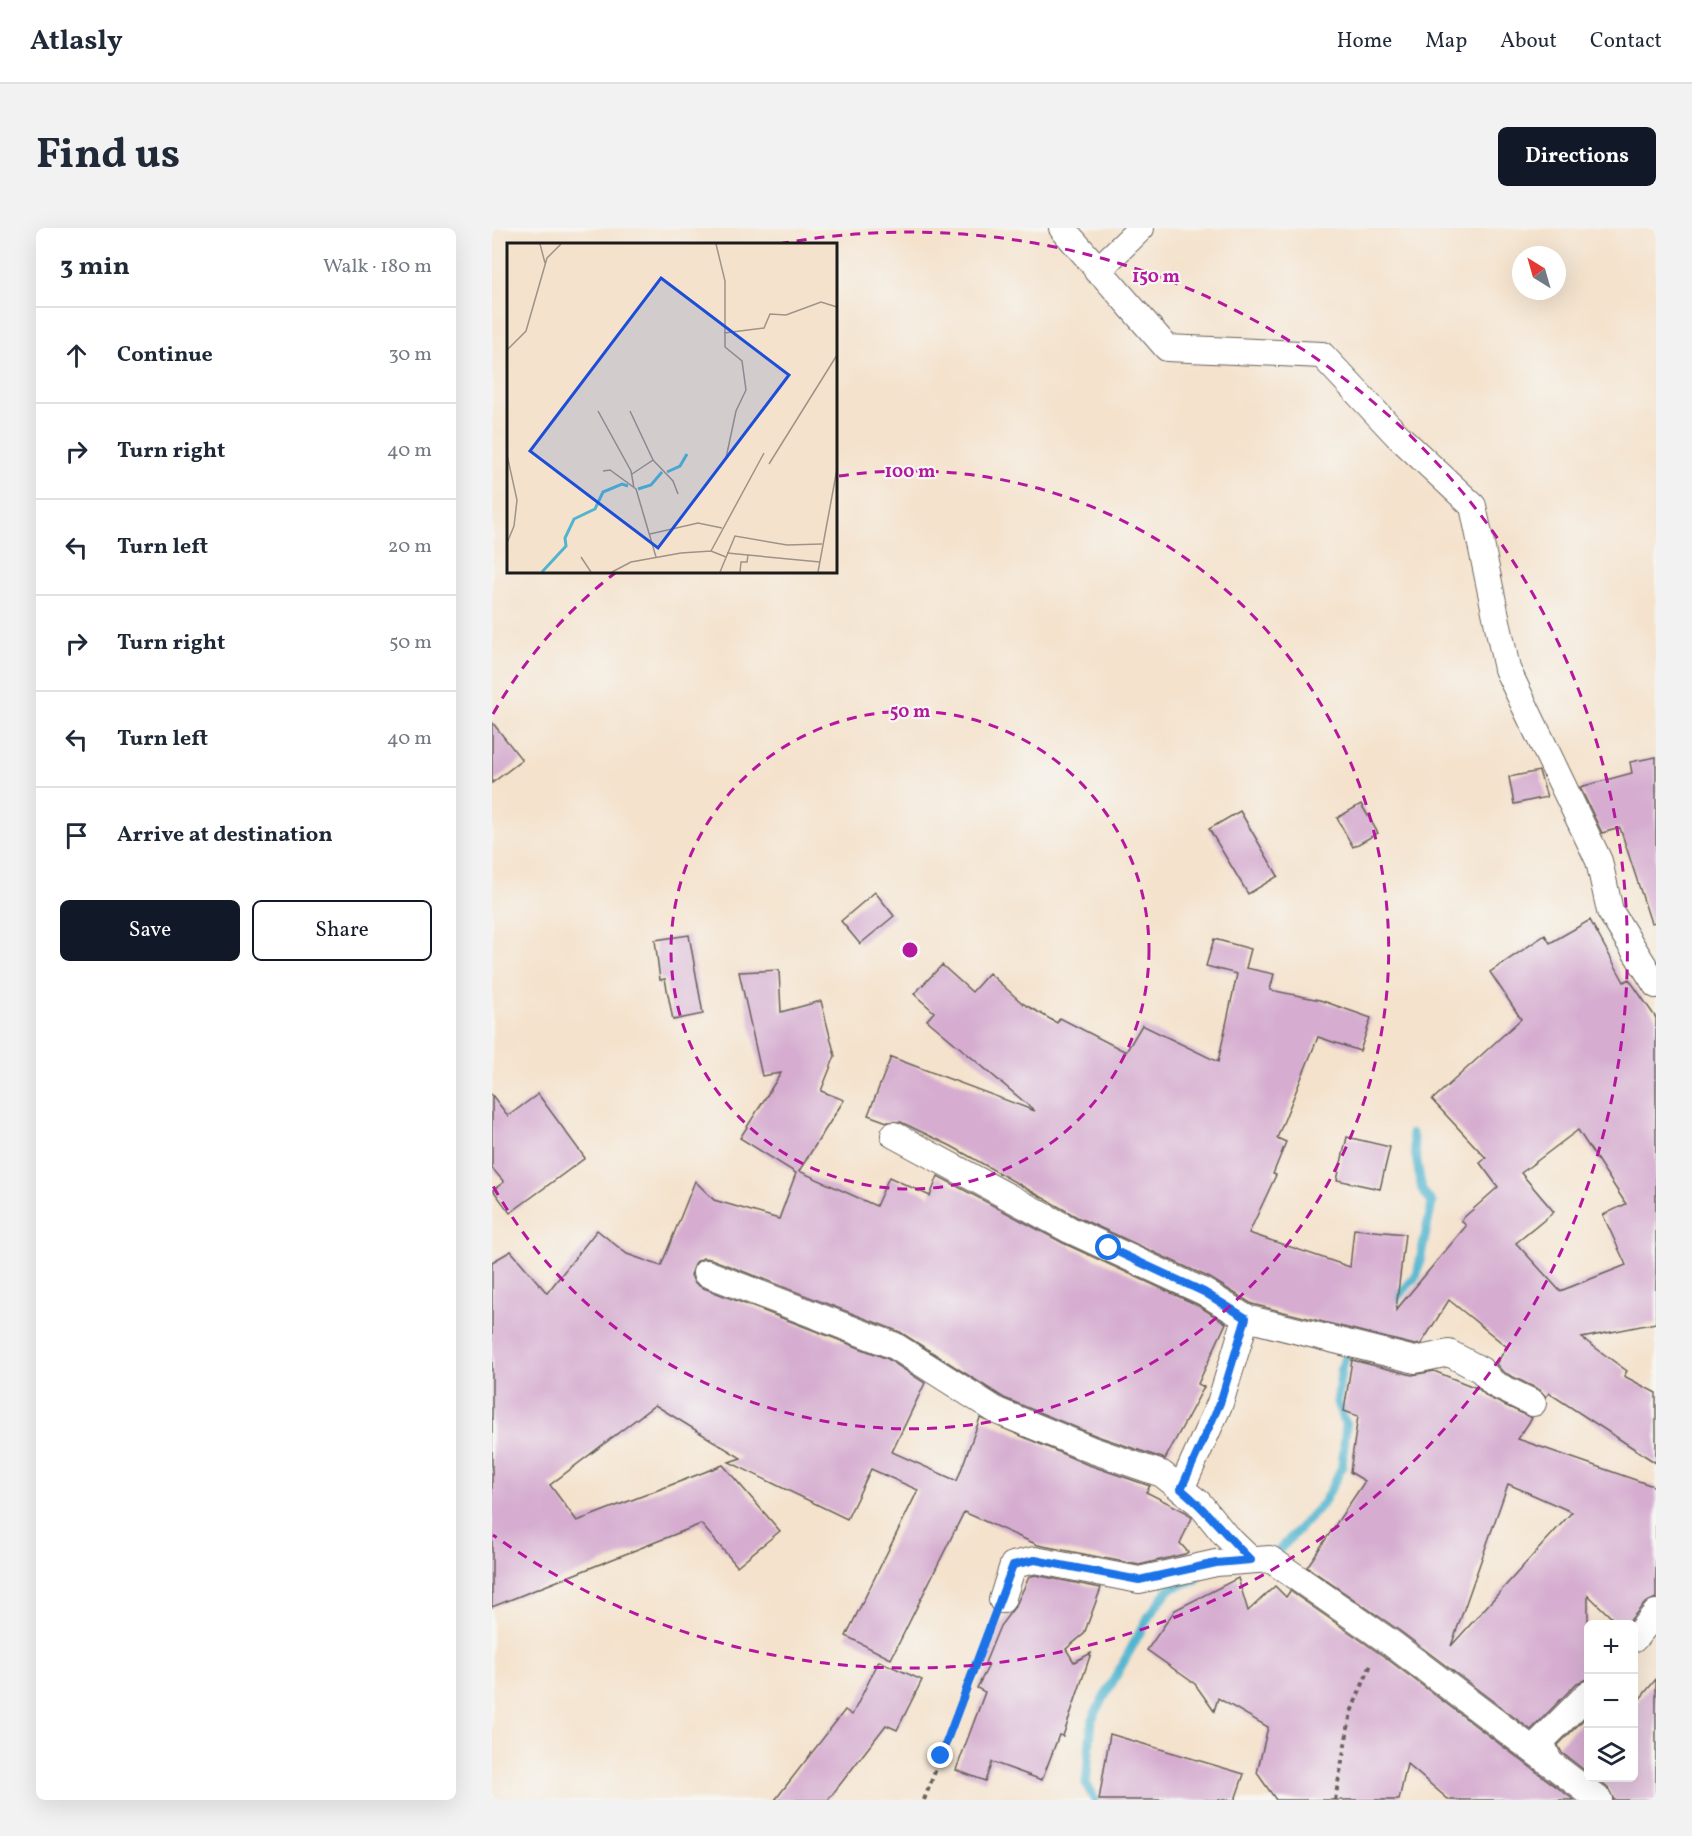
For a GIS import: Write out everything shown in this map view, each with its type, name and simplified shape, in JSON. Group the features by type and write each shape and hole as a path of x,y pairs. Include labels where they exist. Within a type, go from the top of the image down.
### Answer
{"street":[{"path":"1062,228 1097,271 1167,348 1322,355 1397,435 1473,506 1507,669 1599,861 1610,911 1656,985"},
{"path":"1097,271 1141,228"},
{"path":"894,1135 1070,1230 1204,1292 1246,1318 1415,1360 1449,1353 1481,1370 1494,1384 1533,1403"},
{"path":"706,1273 895,1346 997,1410 1092,1450 1162,1474 1199,1503 1225,1535 1251,1560"},
{"path":"1181,1489 1220,1403 1246,1318"},
{"path":"1002,1600 1013,1565 1035,1560 1139,1580 1216,1563 1270,1559 1391,1643 1599,1800"},
{"path":"1638,1634 1656,1613"},
{"path":"1549,1762 1541,1741 1584,1698"}],"path":[{"path":"924,1800 1002,1600"},
{"path":"1335,1800 1351,1712 1373,1660 1391,1643"}],"building":[{"path":"492,722 522,760 492,783"},
{"path":"1656,757 1656,922 1651,923 1620,828 1602,833 1580,787 1632,773 1630,762"},
{"path":"1539,771 1547,797 1514,804 1509,777"},
{"path":"1361,804 1378,833 1353,847 1337,818"},
{"path":"1240,811 1278,876 1248,894 1209,829"},
{"path":"875,892 894,916 860,944 841,921"},
{"path":"1590,920 1624,982 1629,979 1656,1018 1656,1323 1582,1338 1627,1371 1624,1376 1656,1393 1656,1463 1549,1393 1546,1397 1540,1390 1503,1372 1496,1364 1507,1347 1449,1300 1421,1344 1415,1345 1252,1304 1210,1278 1077,1217 951,1146 901,1122 887,1122 868,1115 891,1057 1035,1111 927,1020 934,1012 914,994 942,965 972,992 989,973 1022,1003 1057,1023 1060,1018 1126,1052 1142,1025 1218,1062 1237,974 1206,966 1214,939 1251,949 1246,968 1274,974 1270,990 1320,1000 1371,1018 1360,1051 1318,1037 1277,1138 1286,1142 1273,1174 1276,1175 1249,1233 1350,1267 1354,1229 1405,1234 1396,1310 1466,1226 1461,1220 1498,1187 1480,1163 1486,1158 1432,1100 1521,1019 1490,972 1545,935 1550,943","holes":["1578,1130 1626,1204 1603,1215 1626,1265 1560,1291 1516,1243 1554,1212 1521,1173"]},
{"path":"689,935 703,1014 673,1020 665,979 660,980 655,940"},
{"path":"779,970 781,1012 821,1001 835,1056 821,1091 844,1100 799,1171 876,1206 889,1177 930,1196 938,1176 1063,1243 1197,1305 1226,1323 1198,1384 1204,1387 1165,1459 1097,1436 1004,1398 900,1332 711,1259 703,1258 696,1262 691,1275 694,1282 701,1287 888,1359 925,1383 892,1452 957,1481 980,1418 1086,1464 1150,1486 1146,1492 1186,1512 1192,1518 1180,1543 1188,1552 1139,1565 1038,1545 964,1512 891,1659 846,1636 918,1490 871,1469 847,1519 729,1462 741,1458 655,1405 550,1485 577,1521 723,1465 780,1531 737,1566 701,1524 492,1607 492,1262 511,1251 547,1293 597,1230 627,1254 661,1266 695,1181 714,1200 779,1219 796,1173 740,1138 781,1073 762,1076 739,972"},
{"path":"538,1094 585,1158 510,1213 493,1190 504,1182 492,1168 492,1095 508,1116"},
{"path":"1347,1137 1390,1147 1380,1189 1337,1180"},
{"path":"1352,1360 1412,1375 1434,1371 1479,1389 1487,1397 1532,1418 1518,1439 1656,1487 1656,1598 1645,1603 1630,1620 1614,1620 1588,1595 1588,1620 1584,1620 1584,1680 1577,1683 1531,1730 1400,1631 1307,1567 1365,1481 1350,1472 1358,1416 1344,1411","holes":["1508,1484 1572,1512 1451,1646"]},
{"path":"1035,1575 1101,1588 1084,1634 1066,1649 1074,1662 1091,1653 1063,1736 1059,1735 1042,1780 992,1762 985,1781 956,1770 985,1692 977,1688 989,1665 985,1663 1000,1626 1016,1605 1029,1577"},
{"path":"1238,1578 1248,1611 1275,1586 1286,1597 1290,1591 1382,1655 1574,1800 1449,1800 1407,1764 1399,1800 1276,1800 1257,1773 1268,1727 1218,1698 1214,1711 1195,1684 1147,1650 1175,1610"},
{"path":"879,1661 922,1680 897,1730 886,1725 828,1800 775,1800 845,1710 852,1715"},
{"path":"1656,1679 1656,1800 1614,1800 1608,1788 1600,1782 1638,1782 1638,1701"},
{"path":"1584,1719 1584,1770 1562,1753 1558,1745"},
{"path":"1110,1734 1244,1774 1235,1800 1099,1800"}],"waterway":[{"path":"1391,1304 1417,1275 1432,1203 1422,1190 1412,1134"},
{"path":"1271,1559 1324,1502 1342,1467 1346,1425 1337,1402 1342,1366 1352,1345 1374,1324"},
{"path":"1095,1800 1086,1784 1092,1719 1149,1616 1169,1589 1197,1579"}],"route":[{"path":"941,1756 1002,1600 1013,1565 1035,1560 1139,1580 1176,1574 1216,1563 1251,1560 1225,1535 1199,1503 1181,1489 1220,1403 1246,1318 1204,1292 1109,1248"}]}
